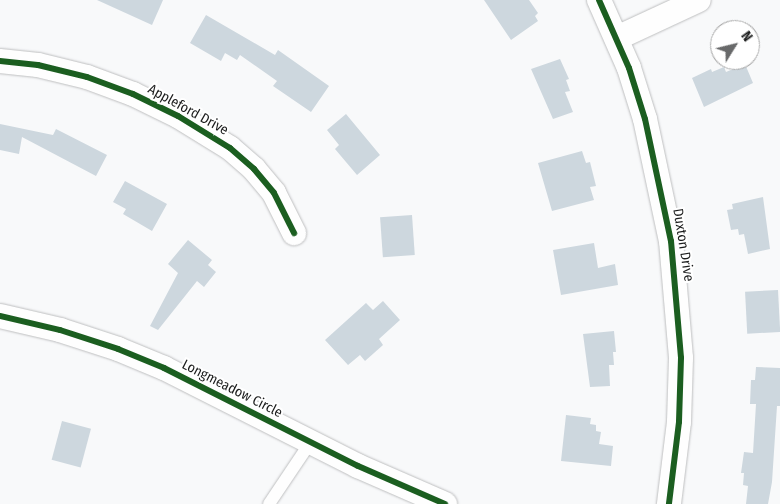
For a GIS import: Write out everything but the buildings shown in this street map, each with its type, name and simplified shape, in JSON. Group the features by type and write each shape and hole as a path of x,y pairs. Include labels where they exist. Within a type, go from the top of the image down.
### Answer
{"street":[{"name":"Duxton Drive","path":"599,0 617,38 645,119 660,181 678,297 682,358 679,422 669,504"},
{"path":"617,38 699,0"},
{"name":"Appleford Drive","path":"0,61 87,77 133,94 178,116 230,148 254,169 274,194 294,233"},
{"name":"Longmeadow Circle","path":"0,316 60,330 118,349 310,443 445,504"}],"lane":[{"path":"269,504 310,443"}],"cycle path":[{"path":"599,0 629,68 645,119 671,241 681,358 679,422 669,504"},
{"path":"0,61 38,65 87,77 133,94 178,116 230,148 254,169 274,193 294,233"},
{"path":"0,316 60,330 118,349 164,368 358,466 445,504"}]}
